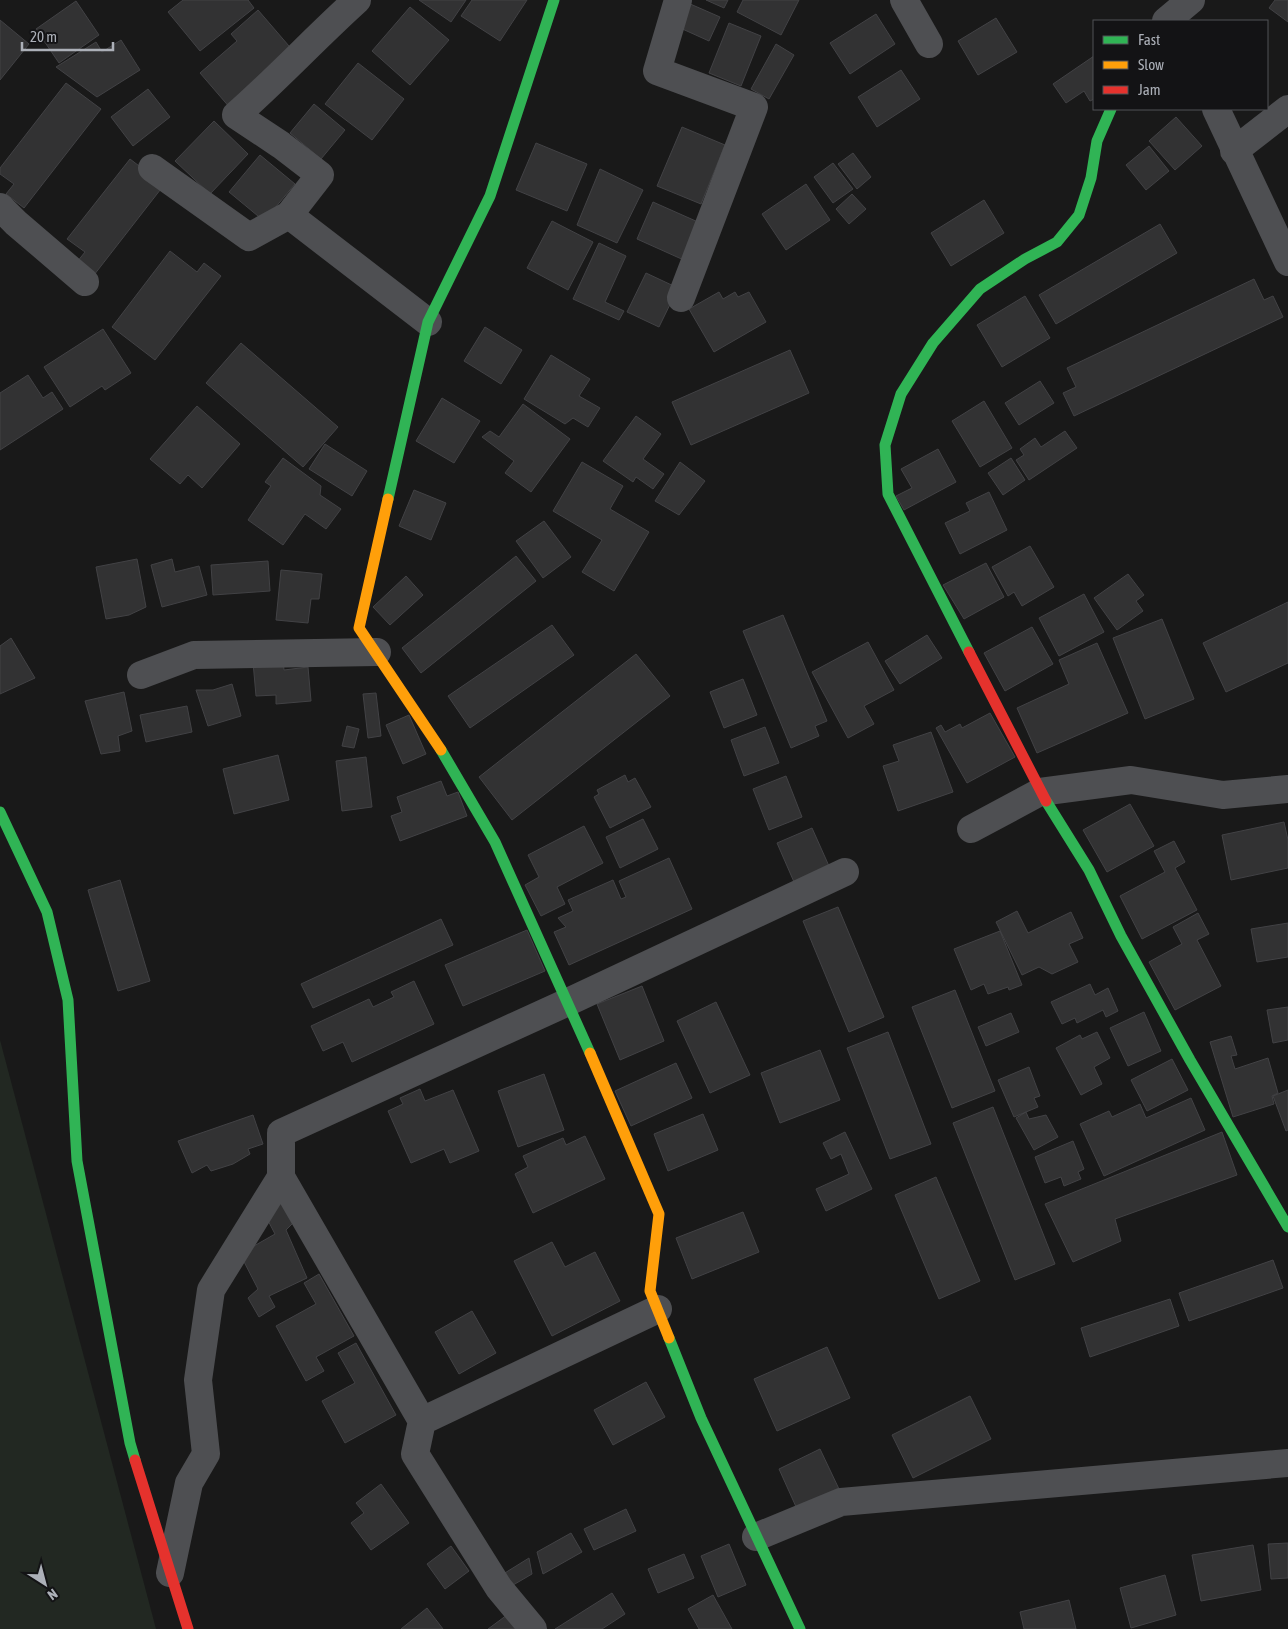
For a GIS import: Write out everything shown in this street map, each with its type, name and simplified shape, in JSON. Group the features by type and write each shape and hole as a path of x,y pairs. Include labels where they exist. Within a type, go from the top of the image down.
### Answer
{"street":[{"path":"152,168 249,237 289,215 320,175 281,145 236,115 269,86 308,44 357,0"},
{"path":"554,0 490,196 428,322 359,628 437,743 495,842 568,1002 659,1214 650,1291 701,1418 800,1629"},
{"path":"678,0 657,71 754,107 681,298"},
{"path":"904,0 929,44"},
{"path":"1234,152 1288,109"},
{"path":"1111,110 1097,141 1091,178 1079,215 1057,242 1025,259 980,289 933,343 901,394 885,445 888,494 1040,792 1089,870 1121,936 1208,1093 1265,1185 1288,1227"},
{"path":"1216,110 1234,152 1288,262"},
{"path":"0,206 16,223 85,282"},
{"path":"289,215 428,322"},
{"path":"140,675 194,655 377,652"},
{"path":"971,829 1040,792 1131,780 1223,795 1288,789"},
{"path":"0,812 46,912 68,1000 77,1161 130,1443 188,1629"},
{"path":"533,1629 499,1588 416,1454 422,1421 281,1177 281,1133 568,1002 845,872"},
{"path":"170,1573 188,1483 206,1454 198,1380 211,1290 281,1177"},
{"path":"422,1421 658,1309"},
{"path":"756,1537 841,1502 1288,1463"}],"shaded area":[{"path":"0,1040 156,1629 0,1629"}],"building":[{"path":"183,0 248,0 254,8 200,51 168,12"},
{"path":"419,0 466,0 451,22"},
{"path":"472,0 527,0 500,41 461,16"},
{"path":"706,0 728,0 724,8"},
{"path":"743,0 799,0 781,35 737,12"},
{"path":"1275,0 1288,0 1288,22 1269,8"},
{"path":"76,1 99,35 59,63 36,29"},
{"path":"688,3 720,17 709,41 678,27"},
{"path":"410,7 449,40 410,85 372,51"},
{"path":"258,10 295,53 231,109 200,73 237,41 231,34"},
{"path":"876,14 895,44 850,74 830,43"},
{"path":"996,18 1017,52 978,75 958,41"},
{"path":"0,20 29,44 0,80"},
{"path":"729,23 761,36 741,86 709,73"},
{"path":"121,40 140,70 97,97 56,67 96,42 102,52"},
{"path":"776,44 794,55 769,99 751,89"},
{"path":"1093,57 1093,100 1090,101 1084,91 1066,103 1053,84"},
{"path":"358,63 404,99 372,140 325,104"},
{"path":"901,70 920,99 877,127 858,97"},
{"path":"66,83 101,109 24,208 6,194 14,184 0,174 0,168"},
{"path":"148,89 170,117 133,146 111,117"},
{"path":"314,104 345,130 321,159 290,133"},
{"path":"1176,117 1202,146 1175,170 1149,141"},
{"path":"214,121 248,154 210,194 175,161"},
{"path":"682,127 725,145 701,204 657,186"},
{"path":"536,143 587,164 567,211 516,190"},
{"path":"1149,146 1169,171 1146,190 1126,165"},
{"path":"853,153 871,177 857,189 838,164"},
{"path":"260,155 295,184 264,221 229,192"},
{"path":"130,159 164,185 94,275 77,262 85,252 67,239"},
{"path":"833,163 853,189 833,203 814,177"},
{"path":"600,169 643,190 617,243 577,225"},
{"path":"806,184 830,220 786,250 762,214"},
{"path":"852,194 866,209 849,224 836,209"},
{"path":"984,200 1004,233 951,266 931,233"},
{"path":"653,202 698,222 686,261 637,239"},
{"path":"552,221 593,242 568,290 527,268"},
{"path":"1160,224 1177,253 1056,324 1039,295"},
{"path":"599,243 626,256 605,302 624,311 619,320 573,299"},
{"path":"170,251 197,272 204,263 221,276 155,360 112,327"},
{"path":"646,273 678,288 659,327 627,312"},
{"path":"1254,279 1264,300 1273,296 1283,317 1074,416 1063,393 1076,387 1067,368"},
{"path":"719,292 723,299 735,292 738,297 749,292 766,322 714,352 689,309"},
{"path":"1025,296 1050,338 1002,367 977,325"},
{"path":"485,327 522,350 501,384 464,361"},
{"path":"103,329 131,373 105,390 102,386 70,407 44,367"},
{"path":"241,343 338,427 303,467 206,383"},
{"path":"790,350 809,393 691,445 672,402"},
{"path":"551,355 590,379 579,396 600,408 588,427 573,418 565,424 524,399"},
{"path":"28,375 43,398 52,392 63,409 0,450 0,393"},
{"path":"1040,381 1054,403 1019,425 1005,403"},
{"path":"442,398 480,421 454,463 416,441"},
{"path":"984,401 1012,448 980,467 952,421"},
{"path":"523,404 570,439 531,492 505,473 514,461 482,437 490,431 499,437"},
{"path":"197,406 240,444 202,488 188,475 180,484 150,459"},
{"path":"636,416 661,434 643,459 664,474 653,489 636,477 633,482 603,461"},
{"path":"1065,431 1077,448 1029,480 1016,460 1024,455 1020,449 1035,438 1041,447"},
{"path":"325,444 367,471 352,496 309,469"},
{"path":"938,449 956,482 904,510 896,496 912,488 901,469"},
{"path":"283,458 321,486 320,495 341,509 326,529 305,514 283,545 248,520 271,486 265,482"},
{"path":"1011,458 1025,480 1003,495 988,473"},
{"path":"582,462 623,486 610,509 649,532 614,591 582,572 602,540 553,511"},
{"path":"680,462 705,481 679,515 655,501"},
{"path":"414,490 446,503 431,540 399,526"},
{"path":"989,492 1007,530 960,554 945,523 970,511 966,503"},
{"path":"544,521 571,557 543,578 516,541"},
{"path":"1030,546 1054,587 1022,606 1014,592 1008,596 992,567"},
{"path":"516,556 536,581 421,673 402,648"},
{"path":"137,559 146,607 129,615 106,619 96,567"},
{"path":"172,559 175,572 199,566 207,595 162,607 151,565"},
{"path":"268,561 270,591 213,595 211,565"},
{"path":"986,563 1004,597 964,619 943,585"},
{"path":"281,570 322,574 319,599 311,599 308,623 276,620"},
{"path":"1128,574 1144,595 1136,601 1143,611 1117,630 1094,598"},
{"path":"406,576 423,595 390,625 373,607"},
{"path":"1084,594 1104,632 1059,656 1039,618"},
{"path":"1288,602 1288,663 1226,692 1203,643"},
{"path":"783,615 827,721 815,726 819,736 791,748 743,631"},
{"path":"1162,619 1194,699 1145,719 1113,638"},
{"path":"552,625 574,655 470,728 448,696"},
{"path":"1032,627 1053,664 1005,691 984,653"},
{"path":"927,635 942,658 900,684 885,661"},
{"path":"11,638 35,678 0,694 0,646"},
{"path":"868,642 894,690 864,706 874,724 848,738 812,672"},
{"path":"1097,643 1128,713 1037,753 1017,708 1069,684 1059,660"},
{"path":"636,654 670,696 512,820 479,777"},
{"path":"283,659 284,670 308,667 311,701 276,704 276,695 256,696 253,662"},
{"path":"743,679 757,715 724,728 710,692"},
{"path":"232,684 241,716 208,726 196,690 213,690"},
{"path":"124,692 132,731 118,736 120,751 101,754 85,701"},
{"path":"376,693 381,736 368,738 363,694"},
{"path":"187,706 192,732 146,742 140,715"},
{"path":"990,713 1015,757 967,783 936,728 941,725 945,732 960,724 962,728"},
{"path":"409,715 426,754 403,764 386,725"},
{"path":"347,726 359,729 354,748 342,746"},
{"path":"765,727 779,763 744,776 731,740"},
{"path":"931,732 953,792 898,811 883,766 899,761 893,745"},
{"path":"278,755 289,800 234,814 223,769"},
{"path":"366,757 372,807 342,811 336,761"},
{"path":"625,775 628,782 635,778 651,807 610,828 594,797 599,794 597,790"},
{"path":"786,776 802,817 769,830 753,789"},
{"path":"441,781 447,796 458,792 467,816 400,841 391,816 402,812 397,797"},
{"path":"1130,804 1154,846 1107,872 1083,830"},
{"path":"643,819 658,849 620,868 606,837"},
{"path":"1284,822 1288,840 1288,868 1231,880 1222,835"},
{"path":"584,826 603,863 557,887 565,904 541,916 525,885 539,877 528,855"},
{"path":"812,828 829,866 794,882 777,843"},
{"path":"1174,841 1185,862 1175,868 1197,910 1142,939 1120,896 1165,872 1154,851"},
{"path":"669,858 692,909 569,965 554,932 566,927 558,918 573,911 568,900 613,880 621,899 626,897 619,881"},
{"path":"120,880 150,981 118,991 88,890"},
{"path":"838,907 884,1017 849,1032 803,921"},
{"path":"1017,911 1028,933 1071,912 1083,938 1069,944 1078,962 1052,974 1039,967 1022,975 996,922"},
{"path":"1198,913 1209,934 1197,940 1221,986 1175,1010 1149,962 1182,944 1173,927"},
{"path":"441,919 453,945 313,1008 301,984"},
{"path":"1288,923 1288,957 1257,962 1251,929"},
{"path":"527,930 545,971 463,1006 445,965"},
{"path":"1000,931 1022,985 1009,990 1008,987 988,994 984,984 971,990 954,949"},
{"path":"414,981 434,1024 352,1062 343,1042 323,1051 311,1026 369,999 373,1007 394,997 391,992"},
{"path":"1090,984 1095,995 1108,988 1118,1011 1106,1017 1103,1010 1077,1023 1075,1018 1062,1024 1051,1002"},
{"path":"642,986 664,1041 620,1060 597,1004"},
{"path":"955,990 995,1091 952,1108 912,1007"},
{"path":"716,1002 750,1075 710,1093 677,1021"},
{"path":"1288,1007 1288,1040 1273,1043 1267,1010"},
{"path":"1144,1012 1161,1051 1128,1066 1110,1028"},
{"path":"1011,1013 1019,1032 986,1046 978,1027"},
{"path":"888,1032 931,1144 890,1159 847,1048"},
{"path":"1097,1032 1110,1058 1094,1067 1102,1084 1081,1095 1056,1048 1080,1035 1082,1039"},
{"path":"1231,1036 1237,1055 1231,1056 1235,1069 1268,1058 1278,1093 1272,1096 1274,1104 1233,1117 1210,1042"},
{"path":"820,1050 840,1100 780,1123 761,1073"},
{"path":"1172,1059 1188,1090 1147,1111 1131,1080"},
{"path":"676,1063 692,1098 631,1126 615,1091"},
{"path":"1029,1067 1040,1096 1034,1098 1038,1107 1014,1117 998,1080"},
{"path":"544,1074 564,1130 518,1147 498,1091"},
{"path":"420,1089 425,1101 453,1090 479,1151 450,1163 444,1149 411,1163 388,1111 403,1104 400,1098"},
{"path":"1288,1090 1288,1130 1286,1131 1273,1096"},
{"path":"1191,1098 1205,1130 1104,1176 1080,1124 1109,1111 1112,1117 1140,1104 1146,1118"},
{"path":"993,1107 1055,1264 1015,1280 953,1123"},
{"path":"1026,1112 1029,1119 1046,1115 1058,1137 1034,1150 1016,1118"},
{"path":"703,1114 718,1150 668,1171 654,1134"},
{"path":"253,1115 263,1144 248,1149 250,1154 233,1164 211,1171 207,1165 192,1173 178,1141"},
{"path":"845,1132 872,1189 826,1211 816,1189 849,1174 841,1154 831,1159 823,1143"},
{"path":"1222,1132 1237,1175 1115,1219 1121,1241 1073,1262 1045,1204"},
{"path":"585,1136 605,1179 533,1213 515,1174 528,1167 523,1156 563,1138 566,1145"},
{"path":"1073,1141 1084,1169 1078,1172 1081,1179 1064,1186 1061,1177 1045,1183 1035,1157"},
{"path":"936,1177 980,1281 939,1299 895,1195"},
{"path":"283,1198 295,1221 286,1230 307,1278 269,1296 275,1307 259,1317 248,1298 258,1289 240,1254 275,1234 263,1211"},
{"path":"743,1212 759,1252 692,1279 676,1238"},
{"path":"552,1242 565,1267 595,1252 620,1301 552,1336 514,1261"},
{"path":"1273,1260 1283,1288 1189,1321 1179,1293"},
{"path":"319,1274 354,1336 316,1357 324,1371 306,1381 276,1326 316,1304 304,1283"},
{"path":"1170,1299 1179,1326 1090,1357 1081,1328"},
{"path":"472,1311 496,1353 459,1374 435,1332"},
{"path":"356,1343 396,1415 345,1443 322,1401 355,1383 338,1353"},
{"path":"827,1347 850,1398 777,1431 754,1379"},
{"path":"646,1382 665,1417 613,1445 594,1410"},
{"path":"970,1396 991,1439 913,1478 892,1435"},
{"path":"820,1449 839,1489 797,1509 779,1469"},
{"path":"381,1484 409,1523 371,1550 351,1523 364,1513 356,1503"},
{"path":"626,1509 636,1531 594,1550 584,1529"},
{"path":"571,1533 582,1552 543,1574 537,1552"},
{"path":"1288,1543 1288,1578 1271,1579 1268,1544"},
{"path":"729,1544 746,1585 718,1597 701,1556"},
{"path":"1253,1545 1261,1590 1201,1601 1192,1555"},
{"path":"451,1546 469,1571 445,1589 427,1564"},
{"path":"684,1554 694,1578 658,1593 648,1569"},
{"path":"529,1558 532,1574 508,1588 500,1576"},
{"path":"1165,1575 1176,1615 1131,1628 1120,1588"},
{"path":"612,1593 625,1614 602,1629 555,1629"},
{"path":"713,1595 732,1629 699,1629 688,1609"},
{"path":"1069,1600 1076,1629 1024,1629 1020,1612"},
{"path":"427,1608 443,1629 401,1629"},
{"path":"511,1612 524,1629 488,1629"}],"traffic: fast":[{"path":"388,499 428,322 490,196 554,0"},
{"path":"969,652 888,494 885,445 901,394 933,343 980,289 1025,259 1057,242 1079,215 1091,178 1097,141 1111,110"},
{"path":"441,750 495,842 590,1053"},
{"path":"1046,801 1089,870 1121,936 1190,1060 1288,1227"},
{"path":"0,812 47,912 68,1000 77,1161 130,1443 135,1460"},
{"path":"669,1338 701,1418 800,1629"}],"traffic: slow":[{"path":"388,499 359,628 441,750"},
{"path":"590,1053 659,1214 650,1291 669,1338"}],"traffic: jam":[{"path":"969,652 1046,801"},
{"path":"135,1460 188,1629"}]}
